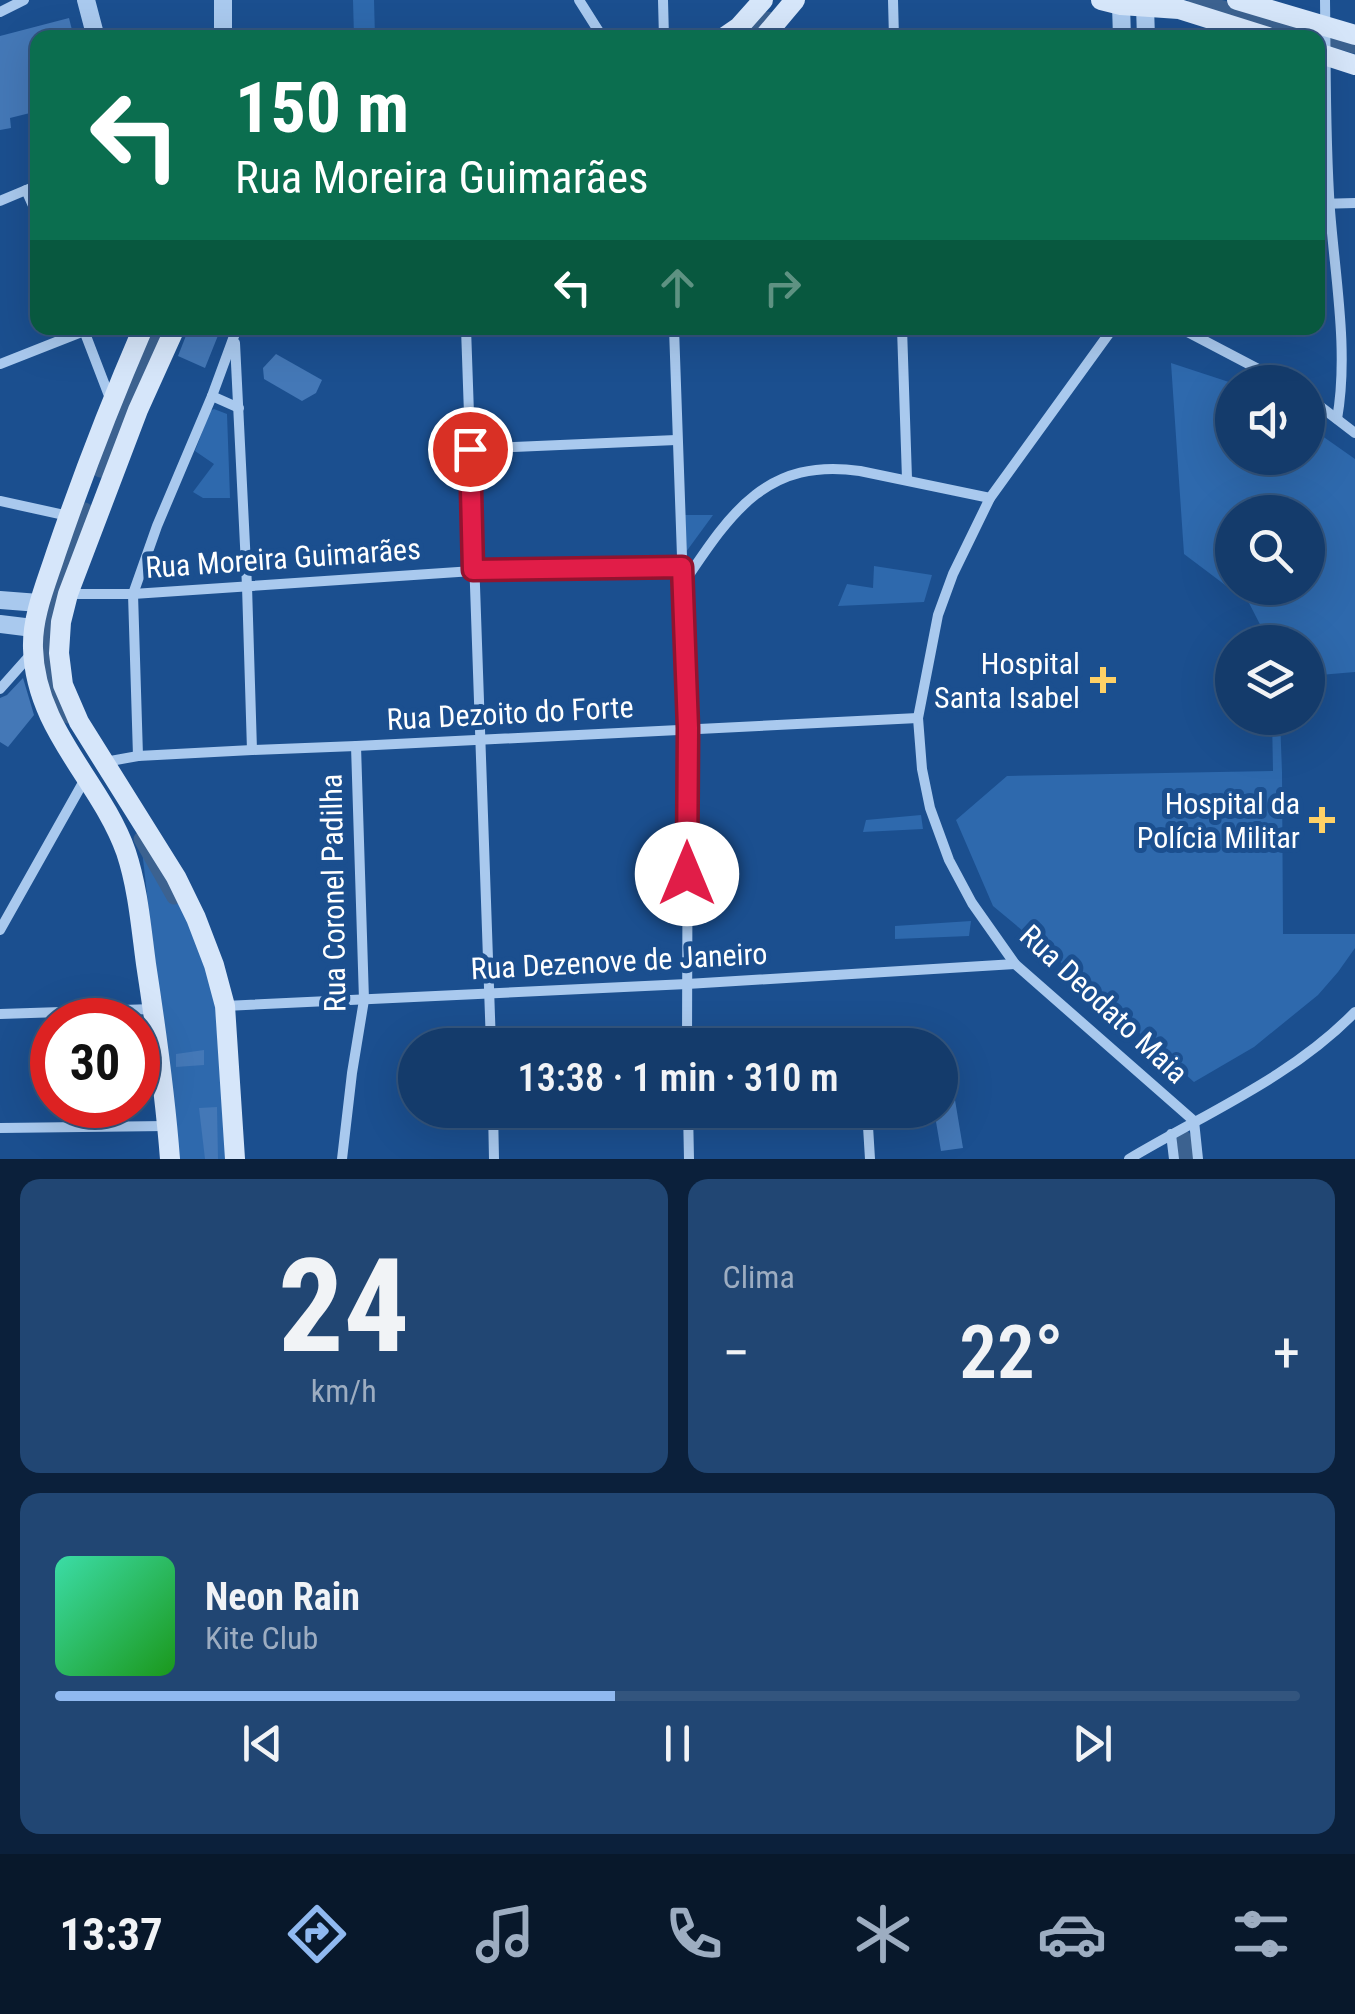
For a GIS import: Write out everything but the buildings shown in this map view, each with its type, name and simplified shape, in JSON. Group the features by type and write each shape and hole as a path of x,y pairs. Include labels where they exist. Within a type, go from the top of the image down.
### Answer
{"main road":[{"path":"733,30 763,0"},
{"path":"770,30 795,0"},
{"path":"1236,0 1355,34"},
{"path":"1114,2 1145,3 1247,30"},
{"path":"1325,54 1355,65"},
{"path":"140,335 68,516 40,603 32,652 48,714 110,818 127,856 151,998"},
{"path":"171,335 68,594 59,653 63,685 79,722 176,878 196,918 225,1006 235,1159"},
{"path":"80,488 104,500"},
{"path":"160,1068 170,1159"}],"street":[{"path":"0,12 24,0"},
{"path":"86,0 94,30"},
{"path":"223,0 223,30"},
{"path":"579,0 598,30"},
{"path":"664,0 664,30"},
{"path":"893,0 894,30"},
{"path":"1325,0 1325,36"},
{"path":"1114,2 1120,30"},
{"path":"1145,3 1146,30"},
{"path":"0,201 30,189"},
{"path":"1325,204 1355,203"},
{"path":"1325,213 1342,362 1337,418"},
{"path":"0,364 69,335"},
{"path":"85,335 111,402"},
{"path":"138,756 133,594 235,335"},
{"path":"236,335 252,750"},
{"path":"466,335 491,1028"},
{"path":"674,335 688,728 687,1028"},
{"path":"902,335 907,479"},
{"name":"Rua Deodato Maia","path":"1108,335 990,498 953,574 938,615 918,718 922,769 949,860 972,903 1014,964 1194,1121"},
{"path":"1193,335 1251,365"},
{"path":"212,396 239,408"},
{"path":"1325,409 1355,433"},
{"path":"1337,418 1355,424"},
{"path":"470,449 676,440"},
{"path":"683,584 746,500 792,474 841,468 990,498"},
{"path":"0,501 68,516"},
{"name":"Rua Moreira Guimarães","path":"68,594 133,594 473,570 682,567"},
{"path":"0,600 40,603"},
{"path":"0,624 34,628"},
{"path":"0,690 32,652"},
{"name":"Rua Dezoito do Forte","path":"106,762 138,756 918,718"},
{"name":"Rua Coronel Padilha","path":"342,1159 364,1000 356,746"},
{"path":"0,930 85,779"},
{"name":"Rua Dezenove de Janeiro","path":"225,1006 1014,964"},
{"path":"1129,1159 1284,1070 1355,1012"},
{"path":"0,1014 30,1013"},
{"path":"1194,1121 1198,1159"},
{"path":"0,1128 167,1126"},
{"path":"493,1128 494,1159"},
{"path":"688,1128 688,1159"},
{"path":"868,1128 870,1159"},
{"path":"1171,1134 1174,1159"}],"shaded area":[{"path":"353,0 374,0 375,30 354,30"},
{"path":"1171,363 1215,377 1215,475 1325,475 1325,438 1355,459 1355,672 1325,675 1325,625 1260,625 1250,605 1325,605 1325,495 1215,495 1215,577 1184,554"},
{"path":"214,409 227,414 230,498 203,498 193,492 214,464 195,451"},
{"path":"685,515 713,515 686,552"},
{"path":"874,566 932,575 924,602 838,606 847,584 873,588"},
{"path":"1272,735 1281,735 1283,934 1355,934 1355,948 1318,995 1254,1047 1194,1082 993,906 956,820 1007,776 1273,771"},
{"path":"921,815 923,829 863,832 866,820"},
{"path":"142,850 170,898 178,896 214,986 226,1159 177,1159"},
{"path":"971,921 969,936 895,939 895,926"}],"waterway":[{"path":"1195,0 1299,30"},
{"path":"758,30 768,19"},
{"path":"1325,37 1355,46"},
{"path":"100,470 159,335"},
{"path":"68,716 54,693 46,665 44,625 85,510"},
{"path":"141,839 174,897"},
{"path":"1184,1138 1186,1159"}],"place":[{"name":"Hospital Santa Isabel","path":"1103,680"},
{"name":"Hospital da Polícia Militar","path":"1322,820"}],"route":[{"path":"470,449 473,570 682,567 688,728 687,874"}]}
